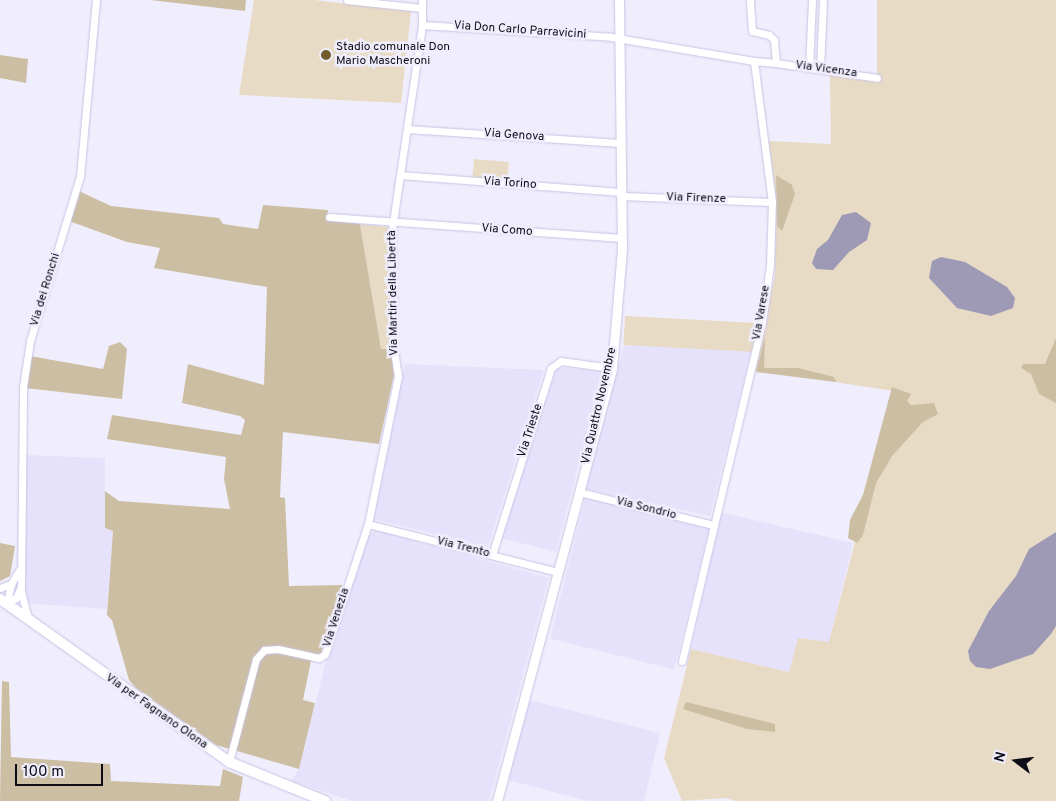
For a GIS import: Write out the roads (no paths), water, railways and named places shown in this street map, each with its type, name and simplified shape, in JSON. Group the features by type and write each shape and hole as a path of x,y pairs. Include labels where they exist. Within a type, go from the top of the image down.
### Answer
{"main road":[{"name":"Via per Fagnano Olona","path":"3,601 229,762 326,801"}],"street":[{"name":"Via dei Ronchi","path":"28,620 21,587 23,387 30,341 80,176 96,0"},
{"name":"Via dei Ronchi","path":"95,17 102,0"},
{"path":"346,0 422,4"},
{"name":"Via Quattro Novembre","path":"497,801 612,368 622,238 618,41 619,0"},
{"path":"750,0 752,31 773,38 776,64 754,61"},
{"path":"809,68 812,0"},
{"path":"820,70 823,0"},
{"name":"Via Martiri della Libertà","path":"368,524 398,376 394,350 392,223 422,25 422,4"},
{"name":"Via Don Carlo Parravicini","path":"422,25 611,37 618,41 754,61"},
{"name":"Via Varese","path":"682,661 762,323 772,202 754,61"},
{"name":"Via Vicenza","path":"776,64 877,78"},
{"name":"Via Genova","path":"407,129 620,143"},
{"name":"Via Torino","path":"400,175 620,194"},
{"name":"Via Firenze","path":"620,194 772,202"},
{"name":"Via Como","path":"330,217 392,223 622,238"},
{"name":"Via Trieste","path":"492,555 551,368 561,361 612,368"},
{"name":"Via Sondrio","path":"579,492 713,526"},
{"name":"Via Trento","path":"368,524 558,572"},
{"name":"Via Venezia","path":"229,762 256,659 264,650 278,648 319,658 325,654 368,524"},
{"path":"3,601 21,566"},
{"path":"0,588 12,584"},
{"path":"3,601 16,598 21,587"}],"place":[{"name":"Stadio comunale Don Mario Mascheroni","path":"326,55"}]}
